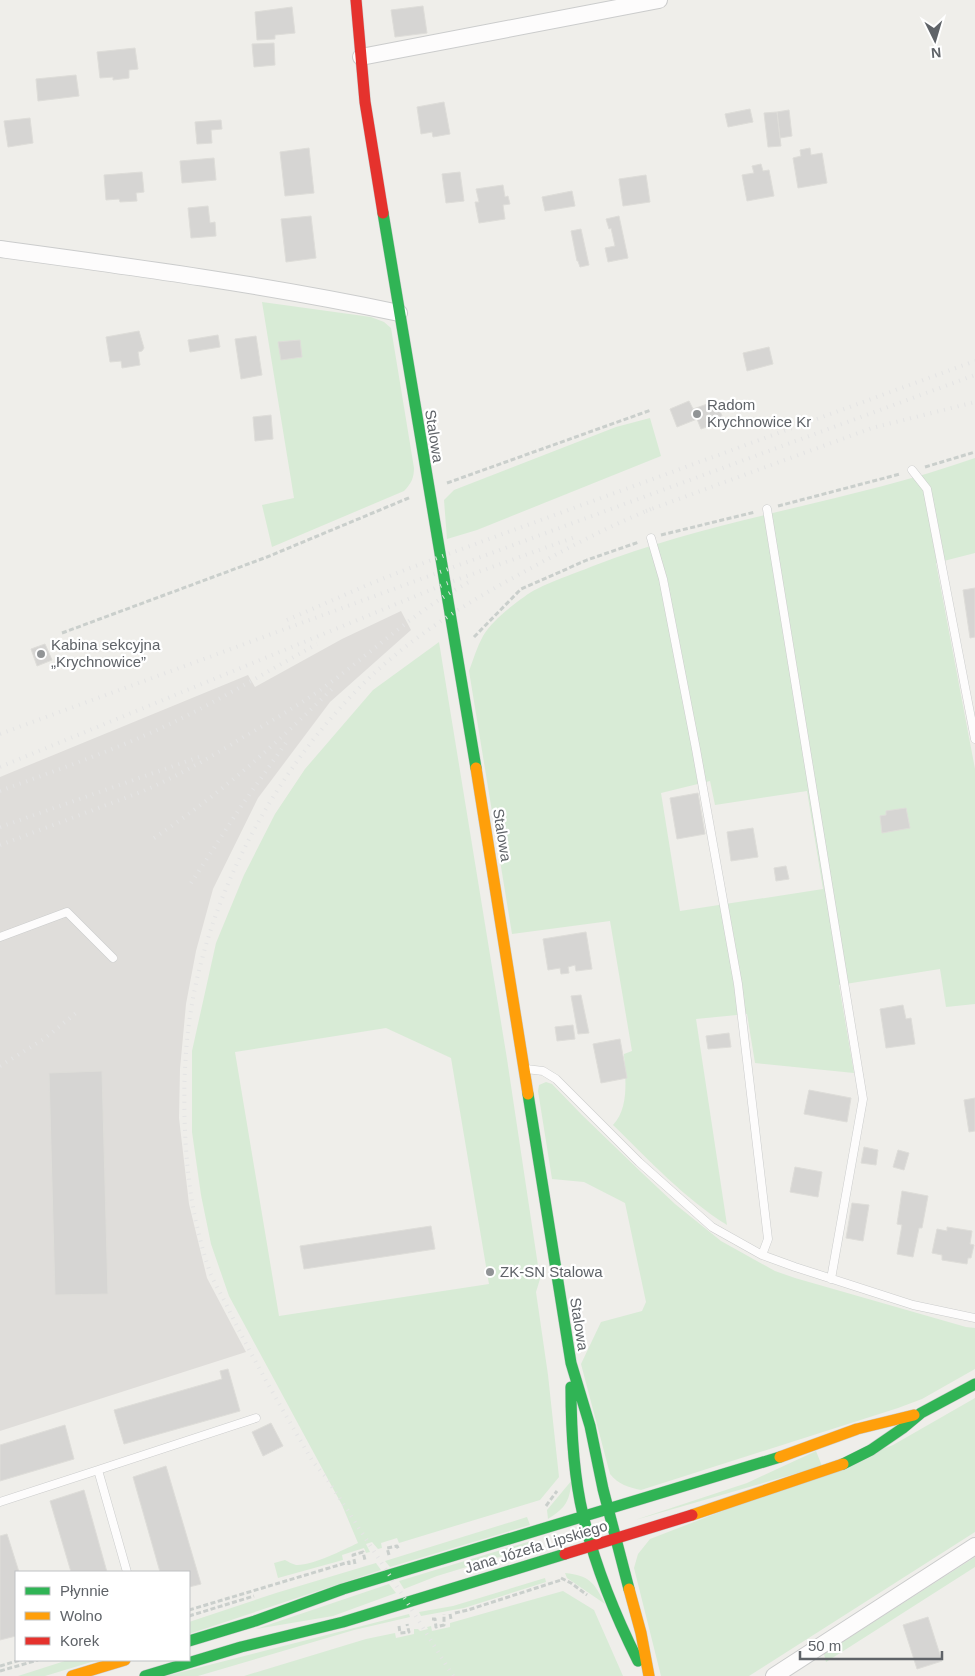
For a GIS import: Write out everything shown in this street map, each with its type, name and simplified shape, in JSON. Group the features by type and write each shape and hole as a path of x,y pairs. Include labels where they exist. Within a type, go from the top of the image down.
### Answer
{"street":[{"name":"Stalowa","path":"356,0 366,102 399,313 458,657 571,1363 590,1426 608,1510 641,1633 647,1676"},
{"path":"361,58 659,0"},
{"path":"0,249 164,271 321,297 399,313"},
{"name":"Stalowa","path":"571,1363 572,1432 584,1517 602,1576 625,1636 647,1676"},
{"name":"Jana Józefa Lipskiego","path":"190,1660 343,1622 749,1498 838,1466 879,1444 921,1414 975,1384"},
{"name":"Jana Józefa Lipskiego","path":"190,1641 254,1621 361,1583 779,1457 857,1429 921,1414"},
{"path":"774,1676 975,1546"},
{"path":"72,1676 121,1661"},
{"name":"Jana Józefa Lipskiego","path":"145,1676 157,1669 188,1661"}],"lane":[{"path":"912,470 927,489 975,739"},
{"path":"767,509 863,1099 831,1279"},
{"path":"651,538 663,579 738,984 768,1240 762,1255"},
{"path":"0,937 67,912 113,958"},
{"path":"524,1069 543,1071 550,1075 639,1162 712,1227 762,1255 913,1305 975,1318"},
{"path":"0,1502 256,1418"},
{"path":"98,1470 127,1571"}],"path":[{"path":"62,632 267,557 428,490 651,410"},
{"path":"458,657 480,629 521,589 587,560 651,538 767,509 975,452"},
{"path":"190,1610 343,1564"},
{"path":"427,1620 435,1619 436,1627 444,1626 442,1614 468,1610 562,1580"},
{"path":"450,1614 451,1619"},
{"path":"391,1625 399,1624 400,1633 409,1632 407,1623 413,1622"},
{"path":"0,1666 17,1661"},
{"path":"0,1671 35,1661"}],"shaded area":[{"path":"401,611 411,630 330,702 258,798 213,889 196,951 186,1004 180,1069 179,1118 189,1204 207,1278 246,1352 0,1431 0,777 248,675 255,687 342,639"}],"green space":[{"path":"262,302 371,317 384,322 391,328 414,468 412,481 404,491 272,547 262,505 294,498"},
{"path":"650,418 661,456 477,530 447,539 444,500 454,490 616,427"},
{"path":"975,458 975,553 936,563 975,769 975,1004 946,1007 940,969 839,985 854,1073 755,1063 747,1014 696,1019 727,1225 682,1191 613,1125 622,1110 624,1101 624,1054 632,1051 610,921 512,934 469,671 481,640 491,625 519,601 547,584 640,549 687,535 880,487","holes":["710,781 715,805 807,791 823,889 680,911 661,793"]},
{"path":"439,642 507,1059 540,1279 536,1292 548,1375 559,1477 540,1500 399,1543 397,1538 381,1543 382,1548 378,1549 372,1542 366,1544 370,1552 366,1553 364,1548 342,1555 343,1560 278,1578 274,1563 285,1560 296,1565 303,1565 358,1543 342,1505 229,1296 211,1244 201,1195 192,1132 192,1051 216,943 244,875 275,814 305,769 373,690","holes":["386,1028 451,1058 489,1284 279,1316 235,1052"]},
{"path":"546,1082 552,1084 675,1204 721,1241 775,1271 795,1278 975,1328 975,1369 922,1399 898,1408 641,1490 620,1483 610,1474 581,1364 601,1322 642,1311 646,1302 625,1203 584,1182 552,1179 538,1091 539,1085"},
{"path":"975,1398 975,1532 749,1676 661,1676 634,1568 638,1554 650,1539 893,1445"},
{"path":"816,1451 822,1466 635,1520 747,1483"},
{"path":"572,1480 566,1503 548,1519 547,1510"},
{"path":"527,1517 530,1525 390,1567 385,1561"},
{"path":"534,1540 535,1546 437,1576 404,1589 399,1581"},
{"path":"975,1557 975,1567 826,1662 824,1654"},
{"path":"376,1563 381,1570 190,1634 190,1622"},
{"path":"565,1573 580,1576 590,1581 598,1590 605,1604 567,1578"},
{"path":"545,1578 546,1582 464,1608 421,1616 419,1612 453,1606"},
{"path":"389,1584 396,1593 333,1616 256,1629"},
{"path":"563,1591 594,1610 623,1676 244,1676 366,1639 395,1633 396,1638 414,1634 414,1629 420,1631 431,1626 432,1631 450,1627 450,1623"},
{"path":"409,1614 410,1617 354,1630 198,1676 166,1676"},
{"path":"65,1661 95,1661 45,1676 18,1676"}],"building":[{"path":"423,6 427,33 395,37 391,10"},
{"path":"292,7 295,33 275,35 275,39 257,40 255,12"},
{"path":"274,43 275,65 254,67 252,44"},
{"path":"135,48 138,69 129,70 129,78 113,80 113,77 100,78 97,52"},
{"path":"76,75 79,96 38,101 36,79"},
{"path":"444,102 450,134 433,137 432,132 421,134 417,107"},
{"path":"750,109 753,122 728,127 725,114"},
{"path":"789,110 792,136 780,138 777,112"},
{"path":"777,112 781,146 768,147 764,113"},
{"path":"30,118 33,143 8,147 4,121"},
{"path":"221,120 222,129 211,130 212,143 197,144 195,122"},
{"path":"309,148 314,193 285,196 280,152"},
{"path":"810,148 811,155 822,153 827,183 798,188 793,158 801,156 800,150"},
{"path":"214,158 216,180 182,183 180,161"},
{"path":"761,164 763,171 769,170 774,196 747,201 742,175 754,173 752,166"},
{"path":"142,172 144,192 136,193 137,201 120,202 119,199 106,200 104,175"},
{"path":"460,172 464,201 446,203 442,174"},
{"path":"646,175 650,202 623,206 619,179"},
{"path":"503,185 505,197 508,196 510,204 503,205 505,219 479,223 475,202 479,202 476,189"},
{"path":"572,191 575,206 545,211 542,197"},
{"path":"208,206 210,223 215,222 216,236 191,238 188,208"},
{"path":"311,216 316,258 286,262 281,219"},
{"path":"619,216 628,258 608,262 605,248 615,246 611,228 609,229 606,219"},
{"path":"581,229 589,265 580,267 571,231"},
{"path":"139,331 144,348 138,352 140,365 122,368 121,361 110,362 106,337"},
{"path":"218,335 220,347 190,352 188,340"},
{"path":"256,336 262,375 241,379 235,339"},
{"path":"300,340 302,357 281,360 278,342"},
{"path":"769,347 773,364 747,371 743,353"},
{"name":"Radom Krychnowice Kr","path":"689,401 693,409 716,401 724,421 701,429 697,419 677,427 670,409"},
{"path":"271,415 273,439 255,441 253,417"},
{"path":"975,588 975,637 970,638 963,590"},
{"name":"Kabina sekcyjna „Krychnowice”","path":"45,644 52,660 37,666 31,649"},
{"path":"698,793 705,834 677,839 670,798"},
{"path":"906,808 910,828 882,833 880,816 886,815 886,811"},
{"path":"753,828 758,857 731,861 727,832"},
{"path":"786,866 789,879 776,881 774,868"},
{"path":"586,932 592,969 576,971 575,965 568,967 569,973 561,974 560,968 548,970 543,939"},
{"path":"581,995 589,1033 578,1034 571,996"},
{"path":"903,1005 906,1019 911,1018 915,1044 886,1048 880,1009"},
{"path":"573,1025 575,1039 557,1041 555,1027"},
{"path":"729,1033 731,1047 708,1049 706,1036"},
{"path":"620,1039 627,1078 601,1083 593,1044"},
{"path":"102,1071 108,1294 55,1295 49,1073"},
{"path":"809,1090 851,1098 847,1122 804,1114"},
{"path":"975,1098 975,1131 969,1132 964,1100"},
{"path":"864,1147 878,1150 876,1165 861,1163"},
{"path":"898,1150 909,1153 904,1170 893,1167"},
{"path":"795,1167 822,1172 818,1197 790,1192"},
{"path":"902,1191 928,1196 922,1228 919,1228 913,1257 897,1254 902,1225 897,1224"},
{"path":"852,1203 869,1205 863,1241 846,1238"},
{"path":"431,1226 435,1249 304,1269 300,1246"},
{"path":"947,1227 972,1231 970,1244 974,1245 971,1258 968,1258 967,1264 942,1260 942,1255 932,1253 937,1229 947,1231"},
{"name":"ZK-SN Stalowa","path":"491,1268 492,1275 489,1276 488,1269"},
{"path":"228,1369 240,1411 124,1444 114,1410 222,1379 220,1371"},
{"path":"271,1423 283,1446 263,1456 252,1432"},
{"path":"65,1425 74,1459 0,1481 0,1445"},
{"path":"166,1466 201,1584 190,1587 190,1571 160,1571 133,1477"},
{"path":"84,1490 107,1571 71,1571 50,1501"},
{"path":"7,1534 19,1571 15,1571 15,1636 0,1640 0,1536"},
{"path":"928,1617 942,1661 917,1669 903,1625"}],"railway":[{"path":"287,620 410,568 975,361"},
{"path":"0,734 975,375"},
{"path":"646,511 872,428 975,402"},
{"path":"453,1676 325,1476 313,1462 259,1368 210,1272 196,1220 186,1149 185,1079 191,1010 205,950 219,907 236,866 280,786 334,714 365,682 403,648 445,618 562,551 651,509"},
{"path":"0,767 445,584 578,536"},
{"path":"0,845 141,792 205,760 319,691 432,604 473,580"},
{"path":"0,791 107,751 170,724 317,644"},
{"path":"154,838 203,803 248,767 334,687"},
{"path":"191,883 242,805 288,740"},
{"path":"0,827 199,757"},
{"path":"0,1066 44,1039 76,1013"}],"traffic: fast":[{"path":"383,213 476,768"},
{"path":"528,1094 571,1363 590,1426 603,1489 629,1589"},
{"path":"843,1464 871,1450 921,1413 975,1384"},
{"path":"571,1387 573,1451 583,1515 593,1553 606,1590 638,1661"},
{"path":"190,1641 255,1621 343,1589 780,1457"},
{"path":"145,1676 241,1647 343,1622 565,1554"}],"traffic: slow":[{"path":"476,768 528,1094"},
{"path":"780,1457 857,1429 914,1415"},
{"path":"692,1515 843,1464"},
{"path":"629,1589 641,1633 649,1676"},
{"path":"72,1676 122,1661"}],"traffic: jam":[{"path":"356,0 365,102 383,213"},
{"path":"565,1554 692,1515"}],"place":[{"name":"Radom Krychnowice Kr","path":"697,414"},
{"name":"Kabina sekcyjna „Krychnowice”","path":"41,654"},
{"name":"ZK-SN Stalowa","path":"490,1272"}]}
